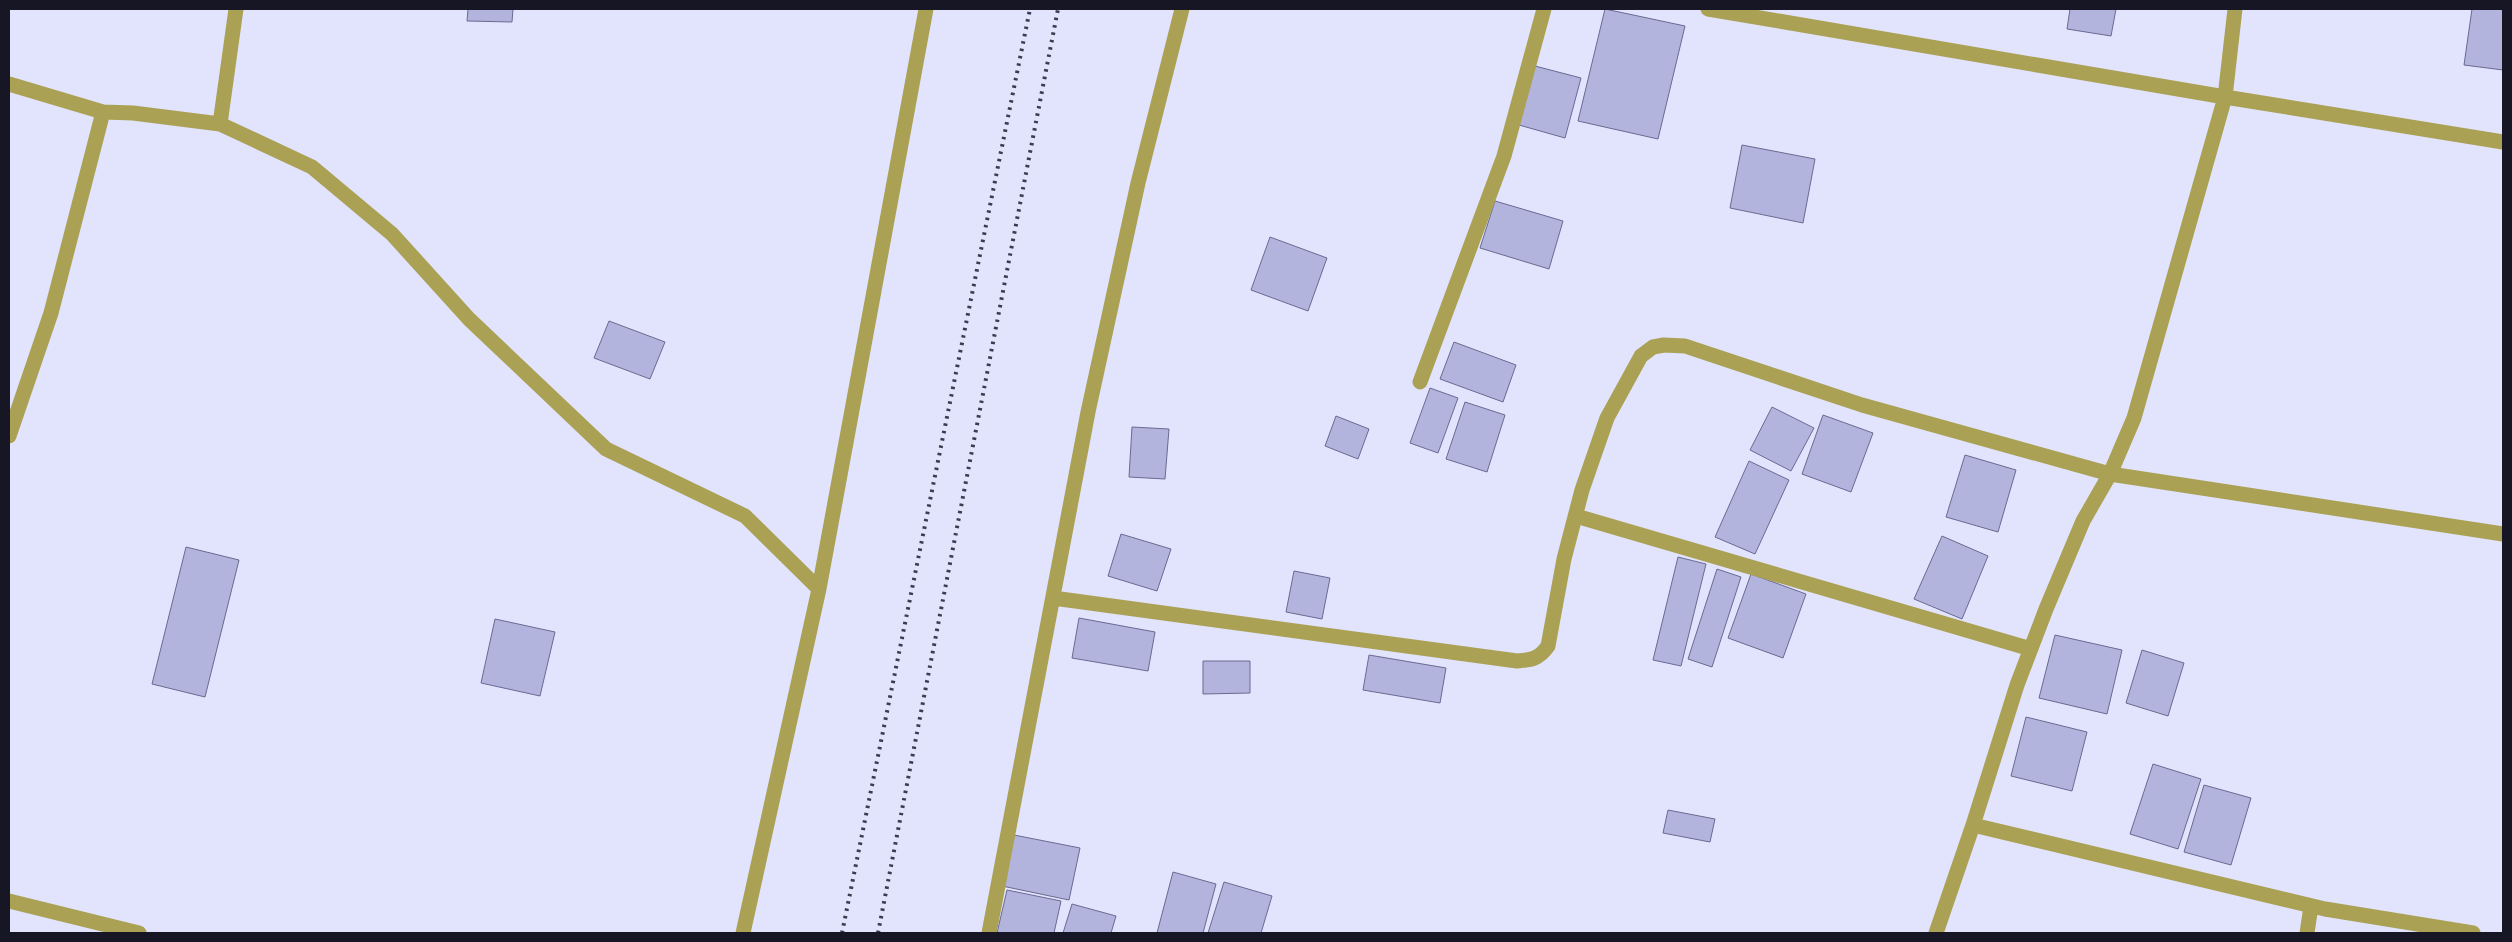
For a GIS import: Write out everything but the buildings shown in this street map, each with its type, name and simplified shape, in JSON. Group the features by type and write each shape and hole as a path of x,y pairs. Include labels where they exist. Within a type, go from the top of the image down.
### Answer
{"street":[{"path":"220,124 236,9"},
{"path":"743,933 819,589 926,9"},
{"path":"989,933 1088,412 1138,183 1182,9"},
{"path":"1420,382 1504,156 1544,9"},
{"path":"1708,9 2503,142"},
{"path":"1936,933 1974,825 2017,685 2083,521 2110,474 2134,418 2225,97 2235,9"},
{"path":"9,84 103,112 133,112 220,124 312,166 392,234 469,320 606,449 745,516 819,589"},
{"path":"9,436 51,314 103,112"},
{"path":"1053,598 1516,661 1530,660 1541,656 1548,646 1564,559 1582,490 1607,418 1641,356 1652,347 1664,345 1685,346 1862,405 2110,474 2503,534"},
{"path":"1576,516 2031,649"},
{"path":"1974,825 2312,906 2473,933"},
{"path":"9,901 139,933"},
{"path":"2307,933 2312,906"}],"railway":[{"path":"842,933 1030,9"},
{"path":"878,933 1058,9"}]}
